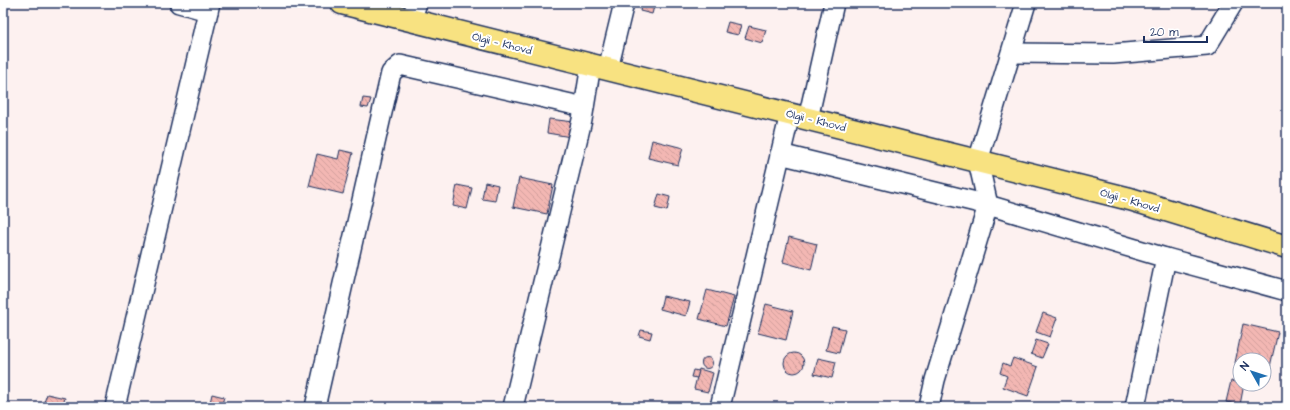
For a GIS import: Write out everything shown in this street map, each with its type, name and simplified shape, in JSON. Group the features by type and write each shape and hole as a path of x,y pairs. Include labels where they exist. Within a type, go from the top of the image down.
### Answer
{"highway":[{"name":"Ölgii — Khovd","path":"342,3 414,12 599,67 1130,199 1287,247"}],"street":[{"path":"115,407 209,7 179,3"},
{"path":"514,407 584,107 624,3"},
{"path":"720,407 780,154 799,116 834,3"},
{"path":"929,407 935,380 988,205 978,161 1026,3"},
{"path":"1012,53 1113,54 1207,46 1233,3"},
{"path":"315,407 391,73 400,65 584,107"},
{"path":"780,154 988,205 1166,258 1287,291"},
{"path":"1135,407 1166,258"}],"building":[{"path":"642,3 655,3 652,14 640,11"},
{"path":"728,22 741,25 738,35 725,32"},
{"path":"749,26 766,30 762,43 745,38"},
{"path":"363,98 371,99 368,108 361,107"},
{"path":"549,119 574,122 571,137 547,133"},
{"path":"652,140 683,148 678,165 648,158"},
{"path":"340,150 353,153 343,194 309,186 317,154 338,159"},
{"path":"519,178 553,185 547,214 513,207"},
{"path":"485,182 498,185 495,201 482,199"},
{"path":"457,185 472,188 467,209 453,206"},
{"path":"659,194 670,197 667,211 655,208"},
{"path":"789,237 817,244 811,270 783,262"},
{"path":"707,290 734,297 726,326 699,319"},
{"path":"663,296 690,302 686,316 660,309"},
{"path":"766,304 793,311 786,340 758,333"},
{"path":"1043,313 1057,318 1050,337 1036,332"},
{"path":"1243,324 1278,332 1272,358 1272,352 1237,352"},
{"path":"832,326 845,329 839,353 826,350"},
{"path":"641,330 652,332 650,339 639,336"},
{"path":"1036,340 1048,344 1042,358 1031,354"},
{"path":"794,353 801,356 804,363 801,370 794,373 787,370 784,363 787,356"},
{"path":"707,357 711,359 713,363 711,367 707,369 703,367 701,363 703,359"},
{"path":"818,358 836,362 832,378 814,374"},
{"path":"1013,358 1038,367 1028,396 1003,387 1007,376 1000,373 1003,363 1010,366"},
{"path":"699,369 713,373 708,392 694,389"},
{"path":"693,370 699,371 697,378 691,377"},
{"path":"1232,381 1232,392 1242,392 1240,405 1226,402"},
{"path":"47,394 65,398 62,407 43,405"},
{"path":"212,394 224,397 221,407 209,407"}]}
